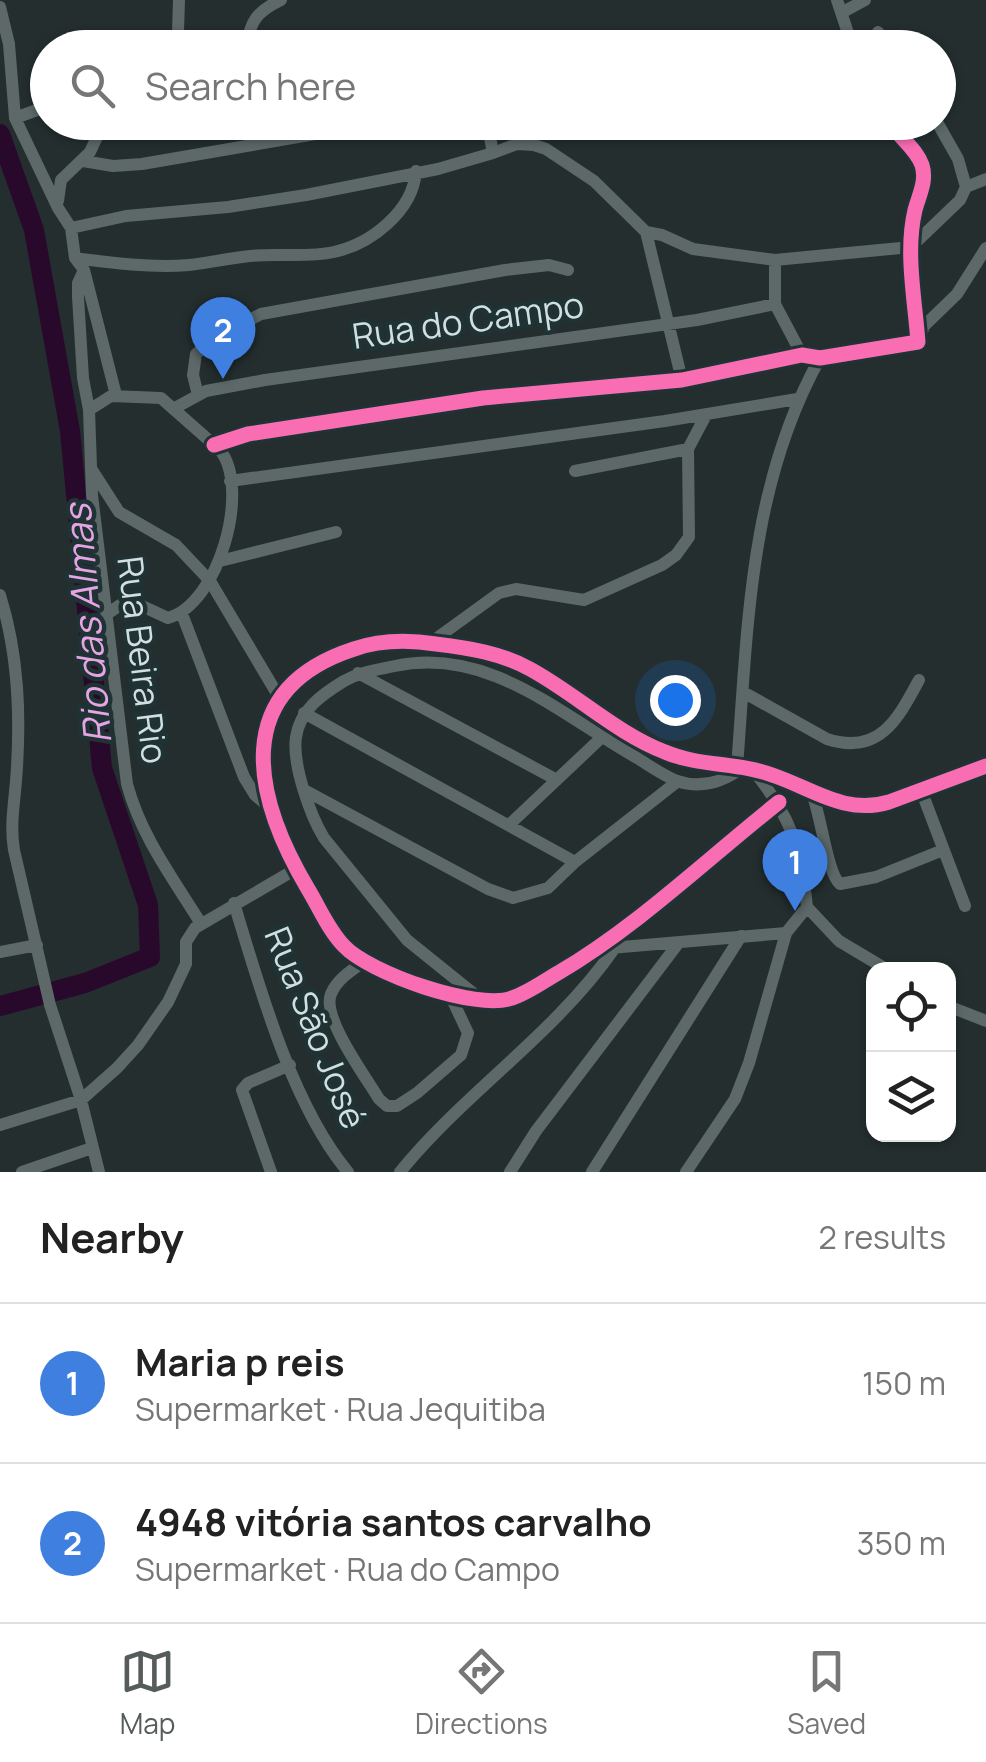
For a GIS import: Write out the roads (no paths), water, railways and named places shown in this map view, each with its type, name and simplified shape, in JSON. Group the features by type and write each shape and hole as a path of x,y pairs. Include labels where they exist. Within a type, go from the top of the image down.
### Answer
{"street":[{"path":"178,30 179,0"},
{"path":"248,30 265,8 281,0"},
{"path":"847,30 840,6 864,0"},
{"path":"0,7 9,44 15,118 71,228 116,396"},
{"path":"0,32 9,44"},
{"path":"15,118 30,113"},
{"path":"58,208 61,180 83,161 97,140"},
{"path":"83,161 113,166 142,164 281,140"},
{"path":"491,140 494,153"},
{"path":"900,140 915,152 924,176 911,247 918,342"},
{"path":"646,232 693,249 774,260 911,247 960,200 966,186 958,158 948,140"},
{"path":"71,228 126,216 306,195 438,169 517,144 534,144 594,180 646,232 682,380"},
{"path":"79,264 186,265 253,256 332,253 368,238 393,217 414,186 416,172"},
{"path":"966,186 986,180"},
{"path":"918,342 924,326 958,294 986,248"},
{"path":"774,260 775,304 802,355"},
{"name":"Rua Beira Rio","path":"79,264 90,468 121,748 135,813 200,922"},
{"path":"198,396 193,375 196,354 213,338 261,314 505,270 549,266 568,270"},
{"name":"Rua do Campo","path":"173,409 198,396 265,380 666,324 775,304"},
{"path":"214,445 248,434 484,398 682,380 802,355 820,358 918,342"},
{"path":"820,358 797,399 772,471 763,512 749,602 743,768 779,802 794,839 808,907 832,935 874,962"},
{"path":"89,410 116,396 161,398 226,458 230,481 230,522 220,561 210,581 182,614 168,618 142,606 124,604 107,614"},
{"path":"230,481 797,399"},
{"path":"430,643 500,594 516,588 584,600 669,560 689,537 688,449 706,415"},
{"path":"575,471 688,449"},
{"path":"90,468 120,512 176,545 210,581 278,697"},
{"path":"220,561 336,532"},
{"path":"0,595 18,670 16,781 5,827 7,851 100,1172"},
{"path":"182,614 244,777 255,795 270,807"},
{"path":"779,802 608,948 515,998 486,1002 452,997 365,962 341,944 296,869 270,807 266,723 278,697 318,665 357,648 414,641 473,649 512,661 665,752 694,761 768,773 841,804 867,807 986,766"},
{"path":"486,1002 407,940 324,838 306,808 306,791 295,747 304,714 328,692 358,674 411,662 456,662 506,679 678,781 712,784 743,768"},
{"path":"358,674 556,780"},
{"path":"743,692 840,743 866,742 898,718 919,680"},
{"path":"304,714 575,862"},
{"path":"510,824 601,738"},
{"path":"306,791 488,889 513,898 548,888 678,781"},
{"path":"922,790 966,906"},
{"path":"811,791 835,881 844,885 863,881 943,850"},
{"path":"0,1125 81,1100 117,1068 157,1020 186,964 186,942 200,922 296,869"},
{"name":"Rua São José","path":"234,903 290,1066 320,1130 348,1172"},
{"path":"686,1172 742,1083 786,933 808,907"},
{"path":"608,948 786,933"},
{"path":"592,1172 741,936"},
{"path":"510,1172 536,1131 678,944"},
{"path":"400,1172 433,1133 588,984 608,948"},
{"path":"0,952 38,951"},
{"path":"365,962 348,973 331,993 328,1014 387,1106 397,1106 417,1093 461,1055 468,1033 452,997"},
{"path":"956,1009 986,1021"},
{"path":"271,1172 242,1090 248,1083 290,1066"},
{"path":"30,1171 92,1148"}],"waterway":[{"name":"Rio das Almas","path":"0,134 34,230 70,431 102,768 148,905 150,957 85,983 0,1006"}],"place":[{"name":"4948 vitória santos carvalho","path":"223,379"},
{"name":"Maria p reis","path":"795,911"}]}
